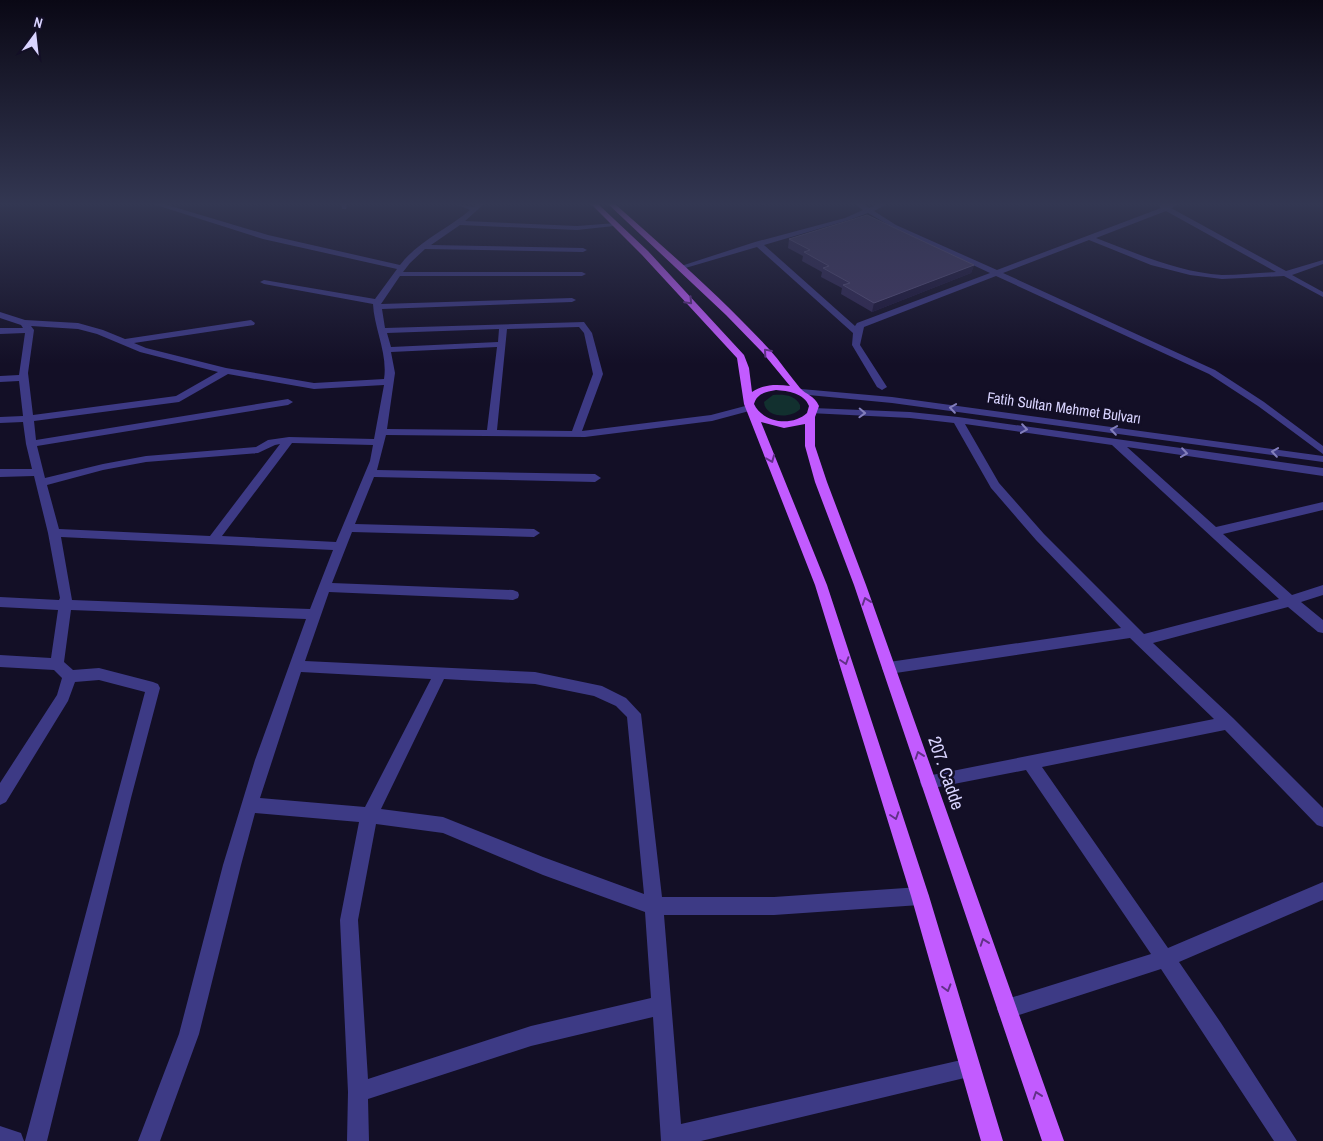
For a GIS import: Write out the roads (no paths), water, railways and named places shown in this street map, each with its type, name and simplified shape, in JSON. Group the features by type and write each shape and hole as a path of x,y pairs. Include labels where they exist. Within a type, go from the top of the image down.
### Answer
{"main road":[{"path":"649,257 741,357 746,368 746,386 750,408 821,585 920,896 992,1141"},
{"path":"671,257 761,345 799,391 809,398 813,404 812,414 794,424 782,424 761,419 750,408"},
{"path":"750,408 752,396 766,388 781,387 799,391"},
{"name":"207. Cadde","path":"812,414 810,446 821,482 860,585 1053,1141"}],"street":[{"path":"346,257 400,271 582,274"},
{"path":"149,1141 189,1034 263,760 324,587 375,461 390,372 377,305 400,271 413,257"},
{"path":"682,267 714,257"},
{"path":"773,257 857,332"},
{"path":"963,257 1212,372 1261,404 1323,451"},
{"path":"882,387 856,345 857,332 860,325 1039,257"},
{"path":"1139,257 1190,273 1222,278 1286,274 1323,262"},
{"path":"1256,257 1323,295"},
{"path":"264,282 377,305 572,300"},
{"path":"0,315 27,326"},
{"path":"123,342 251,323"},
{"path":"382,331 581,324 588,333 598,374 576,434"},
{"path":"27,326 23,378 31,444 54,533 66,598 57,664"},
{"path":"0,331 27,326 78,326 100,332 143,350 226,371 314,386 389,382"},
{"path":"492,434 503,327"},
{"path":"387,350 502,344"},
{"path":"0,420 28,419 179,399 226,371"},
{"path":"0,379 23,378"},
{"name":"Fatih Sultan Mehmet Bulvarı","path":"799,391 892,400 1323,459"},
{"path":"31,444 288,402"},
{"path":"0,473 40,477 146,459 258,450 272,442 289,440 492,434 576,434 712,418 750,408"},
{"name":"Fatih Sultan Mehmet Bulvarı","path":"812,414 910,415 958,420 1323,472"},
{"path":"958,420 995,485 1040,537 1323,818"},
{"path":"213,540 289,440"},
{"path":"1116,443 1290,601 1323,628"},
{"path":"370,473 595,478"},
{"path":"1213,532 1323,506"},
{"path":"348,528 534,533"},
{"path":"54,533 341,546"},
{"path":"324,587 514,595"},
{"path":"889,668 1138,636 1290,601 1323,590"},
{"path":"0,602 216,612 314,614"},
{"path":"0,661 57,664 70,676 99,674 153,688 123,798 36,1141"},
{"path":"296,666 535,678 597,690 621,702 634,714 654,906 672,1139 970,1068"},
{"path":"358,1141 358,1092 349,920 369,816 441,672"},
{"path":"0,797 63,697 70,676"},
{"path":"928,782 1228,722"},
{"path":"1030,762 1164,960 1214,1030 1286,1141"},
{"path":"250,805 442,825 543,866 654,906 774,906 920,896"},
{"path":"1007,1009 1164,960 1323,891"},
{"path":"358,1092 531,1036 661,1005"},
{"path":"0,1137 13,1141"}]}
